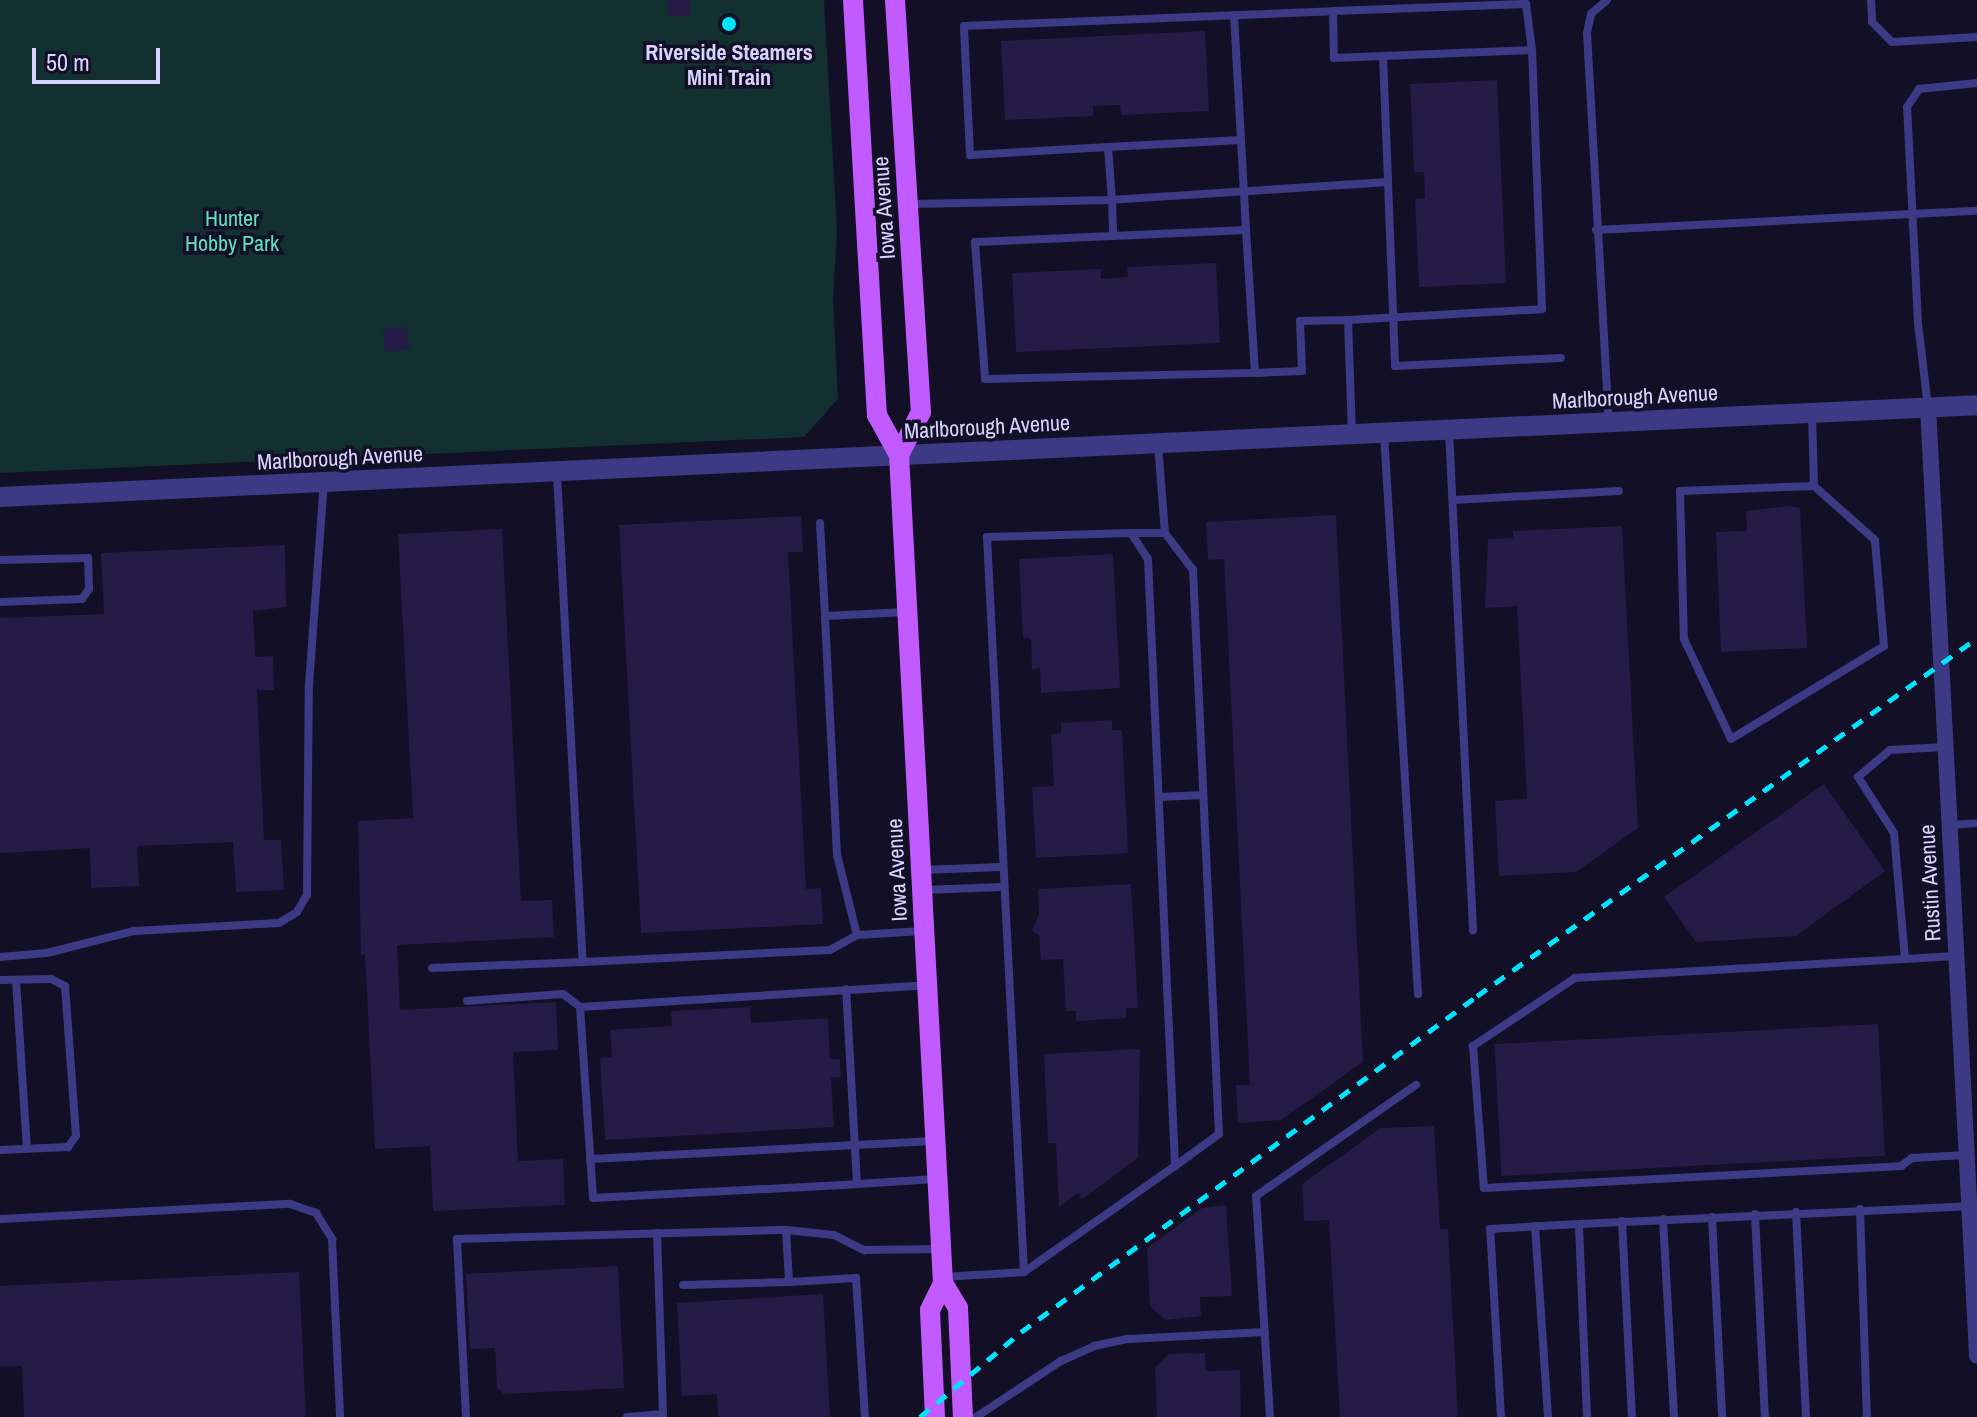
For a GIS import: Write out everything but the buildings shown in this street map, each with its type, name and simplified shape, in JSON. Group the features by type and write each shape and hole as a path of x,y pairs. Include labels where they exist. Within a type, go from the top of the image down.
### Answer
{"main road":[{"name":"Iowa Avenue","path":"853,0 877,415 899,455 943,1280 958,1308 963,1417"},
{"name":"Iowa Avenue","path":"895,0 921,412 899,455"},
{"name":"Iowa Avenue","path":"935,1417 930,1310 943,1280"}],"street":[{"name":"Marlborough Avenue","path":"0,497 1977,405"},
{"name":"Rustin Avenue","path":"1928,407 1956,956 1971,1133 1967,1155 1977,1356"}],"lane":[{"path":"1607,0 1591,14 1587,33 1609,422"},
{"path":"1867,1 1876,31 1892,42 1977,37"},
{"path":"1241,140 970,155 964,26 1526,4 1532,50 1542,309 1300,321 1302,371 985,379 975,242 1246,230"},
{"path":"1333,11 1334,58 1532,50"},
{"path":"1234,15 1255,373"},
{"path":"1383,56 1395,366 1561,358"},
{"path":"1928,407 1912,216 1909,100 1919,89 1937,84 1977,83"},
{"path":"1108,147 1113,236"},
{"path":"908,204 1112,200 1388,182"},
{"path":"1596,230 1977,211"},
{"path":"1348,320 1352,434"},
{"path":"1812,413 1814,486 1875,540 1884,646 1731,739 1684,639 1680,491 1814,486"},
{"path":"1449,429 1473,930"},
{"path":"1384,432 1418,994"},
{"path":"943,1280 1024,1272 1219,1134 1193,570 1165,533 1158,444"},
{"path":"556,472 583,962"},
{"path":"0,957 47,953 134,931 279,923 297,912 307,895 309,685 324,483"},
{"path":"1453,500 1619,491"},
{"path":"820,523 837,855 857,935"},
{"path":"1131,533 1148,559 1175,1166"},
{"path":"1024,1272 1002,887 987,537 1165,533"},
{"path":"0,560 88,558 89,589 82,599 0,602"},
{"path":"825,616 907,612"},
{"path":"1905,959 1894,833 1858,777 1890,750 1945,747"},
{"path":"1160,797 1203,795"},
{"path":"1949,825 1977,823"},
{"path":"922,880 1001,867"},
{"path":"922,880 1002,887"},
{"path":"432,968 830,950 857,935 924,931"},
{"path":"1956,956 1575,978 1473,1046 1484,1188 1901,1166 1912,1158 1967,1155"},
{"path":"0,980 51,979 65,986 76,1136 68,1147 0,1150"},
{"path":"16,980 27,1149"},
{"path":"467,1001 563,994 580,1007 927,985"},
{"path":"846,989 857,1184"},
{"path":"580,1007 593,1198 937,1179"},
{"path":"1270,1417 1256,1196 1416,1085"},
{"path":"590,1159 935,1141"},
{"path":"0,1219 290,1204 316,1213 332,1239 340,1417"},
{"path":"1501,1417 1490,1229 1969,1206"},
{"path":"1860,1209 1867,1417"},
{"path":"1796,1212 1806,1417"},
{"path":"1755,1214 1765,1417"},
{"path":"1712,1217 1722,1417"},
{"path":"1663,1219 1674,1417"},
{"path":"1622,1221 1632,1417"},
{"path":"1579,1224 1587,1417"},
{"path":"1535,1226 1548,1417"},
{"path":"466,1417 457,1239 786,1230 834,1235 864,1250 941,1249"},
{"path":"786,1230 789,1282"},
{"path":"627,1417 663,1415 657,1233"},
{"path":"683,1285 856,1278 865,1417"},
{"path":"976,1417 1061,1361 1094,1346 1128,1339 1265,1332"}],"green space":[{"name":"Hunter Hobby Park","path":"0,0 824,0 837,231 833,300 838,399 804,437 0,473"}],"railway":[{"path":"920,1417 1021,1332 1477,996 1977,638"}],"place":[{"name":"Riverside Steamers Mini Train","path":"729,24"}]}
